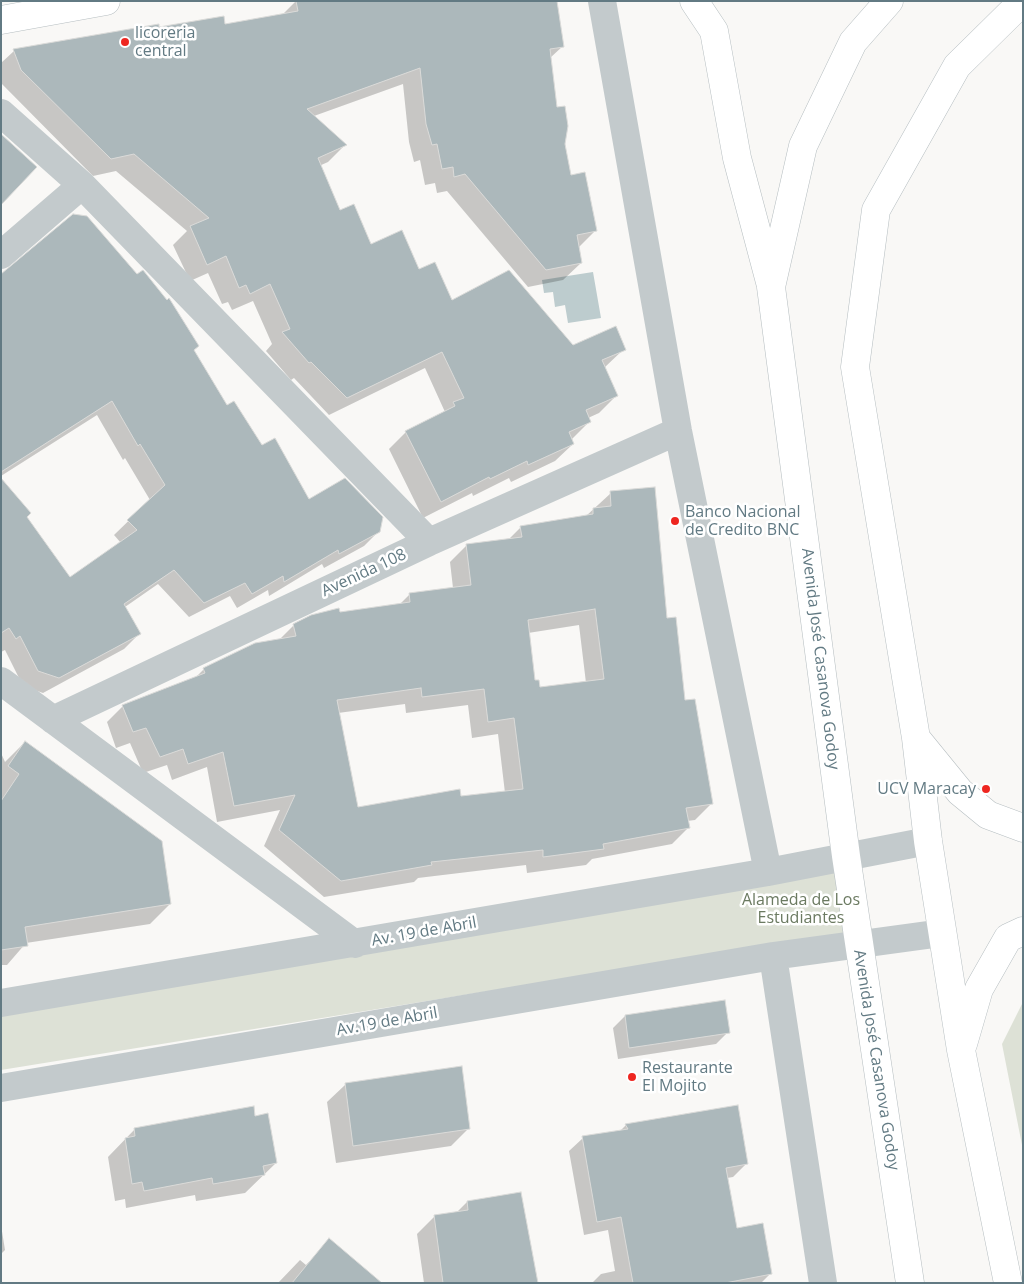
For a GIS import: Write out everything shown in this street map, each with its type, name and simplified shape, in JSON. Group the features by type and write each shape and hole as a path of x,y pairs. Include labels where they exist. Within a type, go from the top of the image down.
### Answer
{"street":[{"path":"1,20 106,1"},
{"path":"602,1 678,431 768,872"},
{"path":"694,1 714,31 737,158 771,287"},
{"name":"Avenida José Casanova Godoy","path":"889,1 853,42 803,146 771,287 846,856 910,1283"},
{"path":"1008,1283 961,1050 928,841 916,738 855,367 876,210 956,66 1023,1"},
{"path":"1,113 82,185 429,542"},
{"path":"1,255 82,185"},
{"name":"Avenida 108","path":"53,720 429,542 678,431"},
{"path":"1,681 355,944"},
{"path":"916,738 967,798 988,815 1023,828"},
{"name":"Av. 19 de Abril","path":"1,1003 768,872 928,841"},
{"path":"961,1050 979,989 1008,938 1023,931"},
{"name":"Av.19 de Abril","path":"1,1088 773,956 942,933"},
{"path":"773,956 823,1283"}],"green space":[{"name":"Alameda de Los Estudiantes","path":"835,871 847,933 1,1070 1,1011"},
{"path":"1023,1002 1023,1150 1002,1044"}],"shaded area":[{"path":"593,272 601,318 568,323 565,305 555,307 553,292 544,293 542,280"}],"building":[{"path":"296,1 557,1 564,47 550,49 557,107 565,106 568,126 565,144 571,175 585,172 597,231 577,235 582,263 546,270 465,174 454,177 453,167 442,169 437,144 432,145 426,124 420,68 307,109 347,145 318,158 340,210 354,204 371,244 402,230 419,269 435,262 452,300 509,270 573,345 616,326 626,350 602,360 618,396 586,410 591,422 569,432 574,444 528,465 527,461 490,479 489,477 441,502 405,431 455,406 453,402 464,398 442,352 347,398 311,362 309,363 282,332 290,329 270,284 250,294 246,285 239,288 226,256 207,265 190,226 209,218 134,154 111,159 21,70 13,49 159,24 159,27 224,16 225,24 298,11"},
{"path":"1,134 37,167 1,205"},
{"path":"73,214 87,216 137,274 143,270 167,300 169,298 199,346 194,350 227,405 234,401 262,445 275,438 309,499 345,478 383,517 380,532 339,554 338,550 284,582 283,576 252,594 245,583 204,603 174,570 124,604 141,634 59,678 38,671 20,636 16,639 9,628 1,633 1,478 31,513 27,517 70,577 137,530 127,520 165,485 140,444 138,446 112,401 1,472 1,274"},
{"path":"655,487 667,618 676,617 685,700 695,699 713,804 686,808 690,828 603,844 604,849 543,857 543,850 431,862 432,865 341,881 279,830 295,795 234,806 223,752 188,764 183,749 160,757 146,728 133,732 122,705 205,673 203,668 255,643 296,636 293,624 311,615 339,608 340,612 410,602 409,593 471,585 466,544 522,537 520,526 593,514 593,508 611,506 610,491","holes":["595,609 604,679 540,687 539,680 535,680 528,620","421,688 422,697 484,689 488,722 514,718 523,789 461,796 460,789 358,807 337,700"]},
{"path":"25,741 162,841 171,904 25,927 28,946 1,950 1,801 19,774 8,766"},
{"path":"725,1000 730,1033 629,1048 625,1015"},
{"path":"462,1066 470,1129 353,1146 345,1083"},
{"path":"738,1105 748,1164 726,1168 737,1228 763,1223 772,1274 725,1283 633,1283 621,1217 597,1222 582,1136 628,1129 625,1124"},
{"path":"254,1106 255,1116 268,1113 277,1163 263,1166 265,1175 213,1184 212,1178 144,1191 142,1182 132,1184 125,1138 135,1136 134,1128"},
{"path":"521,1192 538,1283 443,1283 434,1215 468,1210 467,1201"},
{"path":"329,1238 382,1283 292,1283"}],"place":[{"name":"licoreria central","path":"125,42"},
{"name":"Banco Nacional de Credito BNC","path":"675,521"},
{"name":"UCV Maracay","path":"986,789"},
{"name":"Restaurante El Mojito","path":"632,1077"}]}
